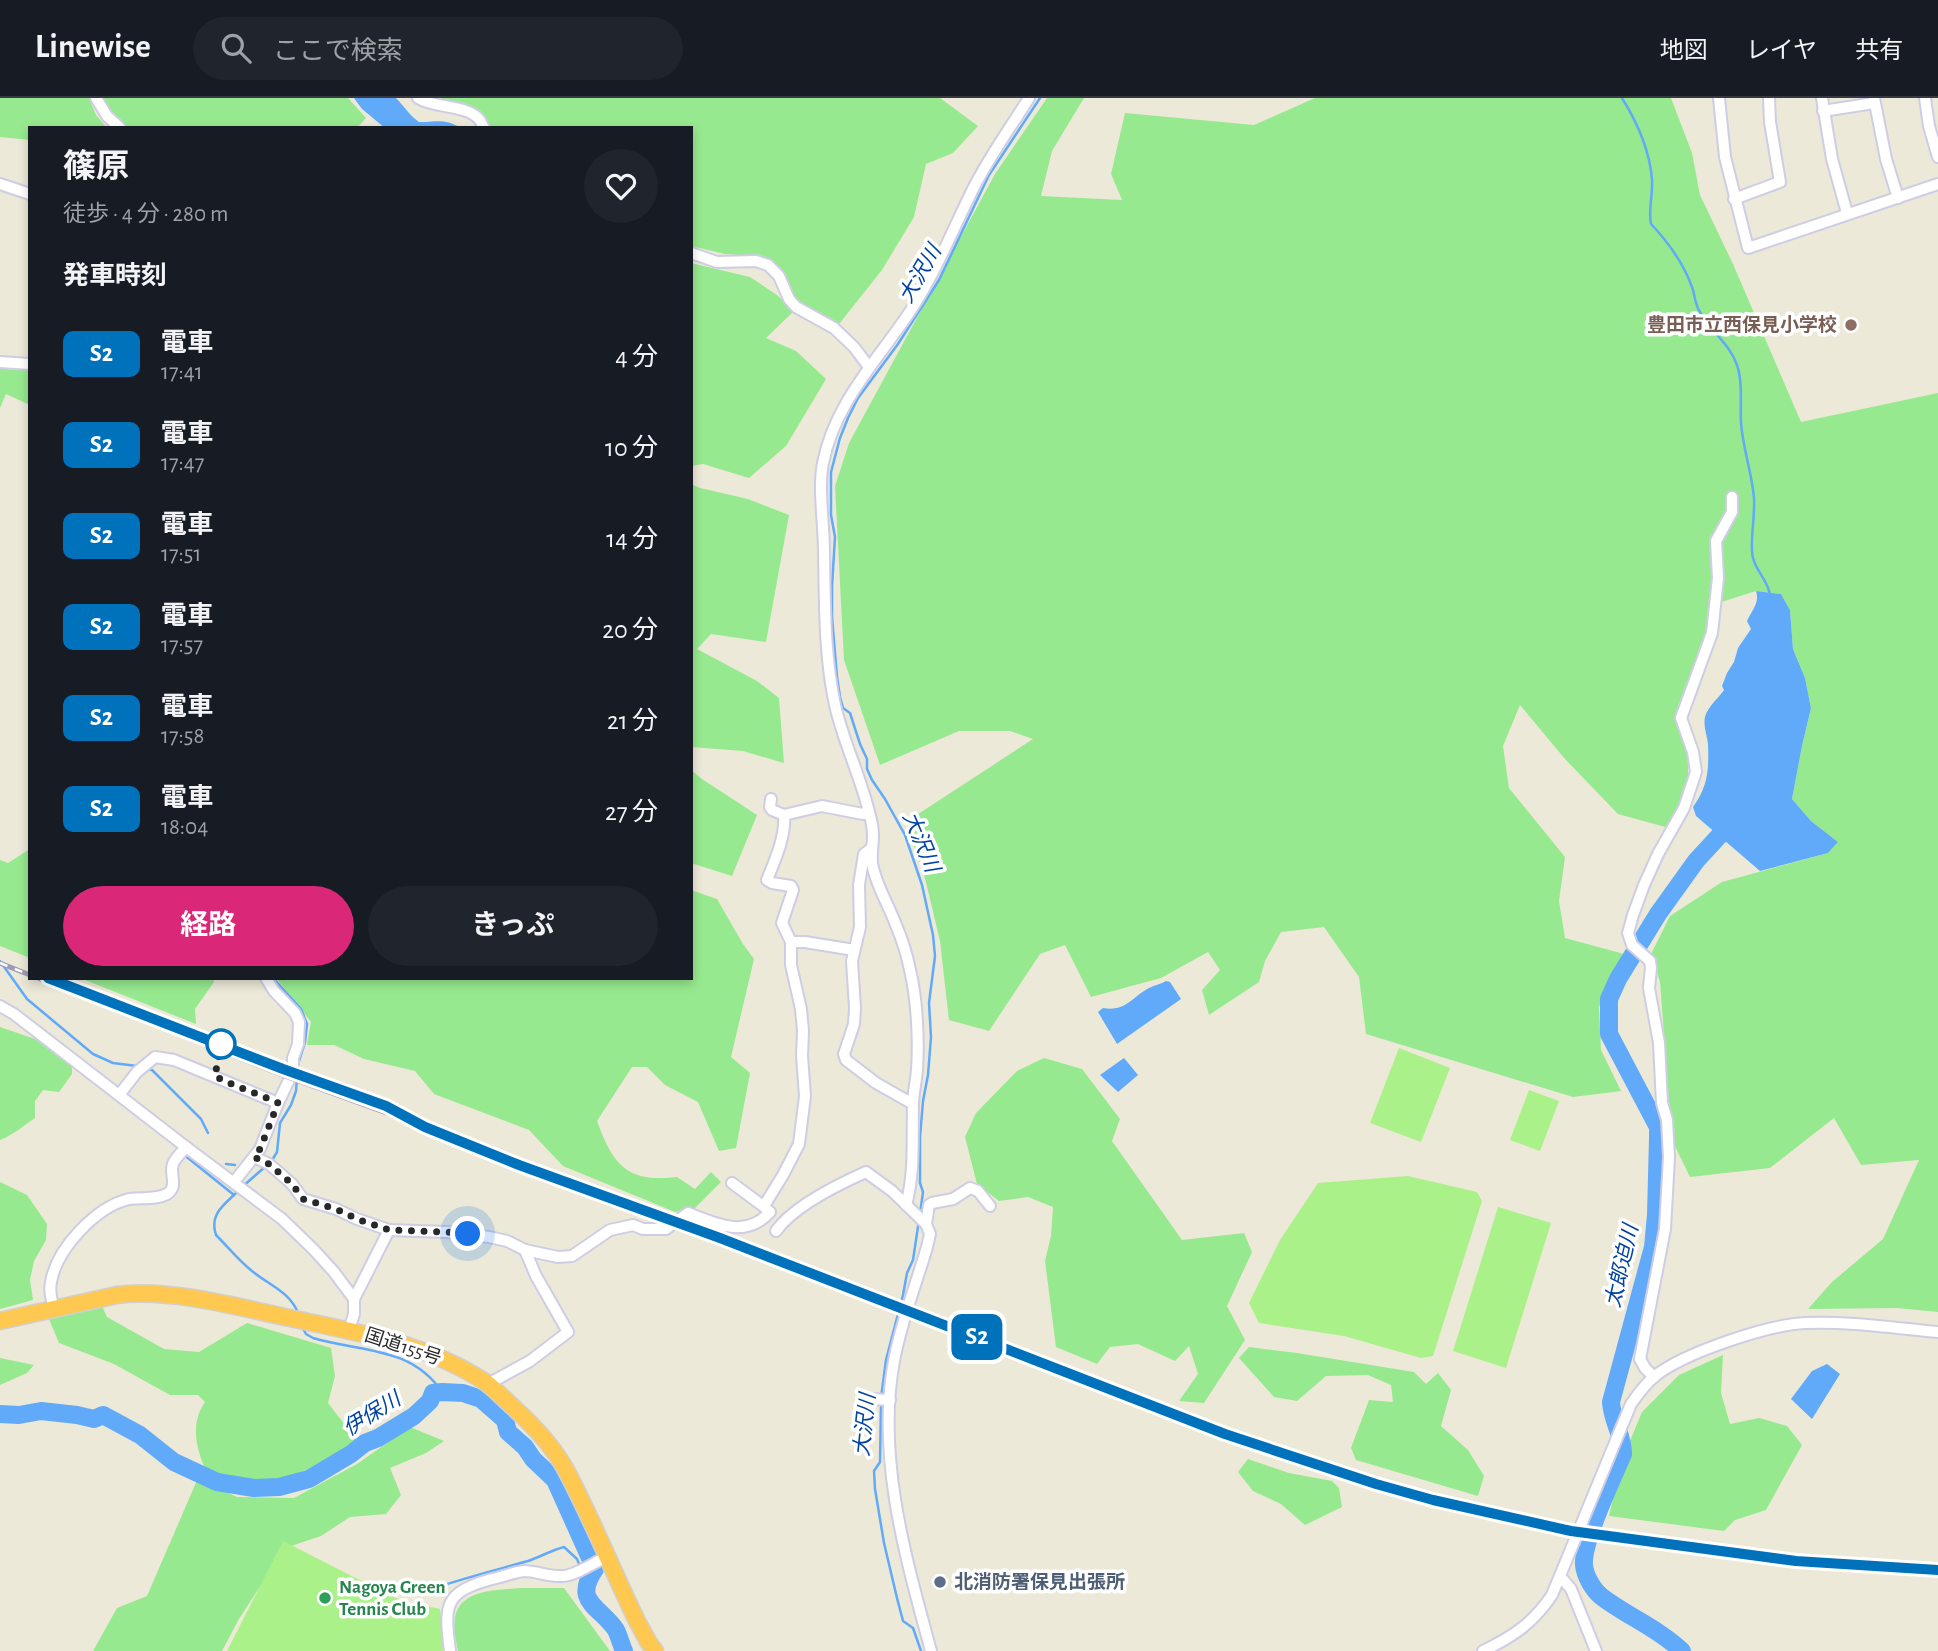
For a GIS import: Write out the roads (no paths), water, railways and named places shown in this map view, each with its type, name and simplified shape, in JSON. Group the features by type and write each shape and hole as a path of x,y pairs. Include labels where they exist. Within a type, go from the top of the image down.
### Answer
{"highway":[{"name":"国道155号","path":"0,1321 124,1294 162,1294 349,1330 403,1343 455,1364 488,1384 530,1423 566,1470 603,1559 655,1651"}],"street":[{"path":"96,98 107,117 118,126"},
{"path":"418,98 435,105 468,112 477,117 483,126"},
{"path":"909,1208 918,1044 911,971 896,924 880,891 872,861 873,832 869,813 840,726 829,673 821,481 834,429 845,404 869,366 912,310 946,249 987,162 1029,98"},
{"path":"1719,98 1725,157 1748,248 1938,184"},
{"path":"1734,199 1780,182 1770,122 1769,98"},
{"path":"1822,98 1832,159 1847,213"},
{"path":"1925,98 1929,126 1938,157"},
{"path":"1823,111 1874,101 1886,159 1898,198"},
{"path":"0,184 28,193"},
{"path":"693,254 717,262 756,261 768,265 779,276 789,299 796,307 834,328 869,366"},
{"path":"0,362 28,364"},
{"path":"1654,1377 1640,1359 1665,1229 1669,1157 1667,1120 1662,1103 1659,1043 1649,988 1650,961 1632,945 1628,933 1658,854 1684,808 1696,772 1693,752 1681,718 1712,633 1718,578 1716,541 1732,512 1732,497"},
{"path":"771,799 772,810 785,815 822,806 869,813"},
{"path":"254,1157 269,1164 292,1184 303,1199 389,1230 488,1237 507,1241 525,1250 558,1257 572,1255 610,1230 633,1225 643,1229 666,1229 688,1213 725,1228 749,1225 765,1217 799,1144 805,1096 801,1009 791,965 791,942 782,923 793,890 790,886 767,880 776,859 785,815"},
{"path":"873,832 872,848 864,854 859,885 860,927 852,961 854,1024 844,1054 846,1060 876,1083 913,1104"},
{"path":"791,942 854,950"},
{"path":"234,1182 260,1149 289,1080 298,1044 299,1022 295,1013 267,980"},
{"path":"0,1006 15,1014 282,1219 327,1264 354,1299"},
{"path":"119,1096 136,1072 155,1056 174,1060 278,1103"},
{"path":"54,1308 50,1292 52,1275 72,1239 90,1220 121,1202 168,1193 173,1184 173,1164 186,1147"},
{"path":"732,1183 767,1209 779,1226 839,1184 866,1172 892,1191 926,1224 930,1234 898,1338 888,1400 889,1434 900,1527 931,1651"},
{"path":"926,1224 929,1205 953,1199 970,1188 978,1191 990,1206"},
{"path":"349,1330 354,1314 354,1299 389,1230"},
{"path":"488,1384 530,1361 568,1332 536,1276 525,1250"},
{"path":"1483,1651 1529,1623 1552,1595 1622,1423 1643,1386 1654,1377 1675,1363 1753,1333 1804,1323 1938,1332"},
{"path":"870,1399 888,1400"},
{"path":"450,1651 447,1618 448,1607 455,1594 475,1584 525,1571 547,1576 565,1576 603,1559"},
{"path":"1560,1576 1571,1589 1596,1651"}],"water":[{"path":"354,98 396,98 419,122 436,121 457,126 383,126 362,109"},
{"path":"1756,591 1781,594 1790,610 1793,649 1805,678 1811,708 1792,799 1811,821 1838,842 1828,853 1760,871 1696,816 1693,807 1705,785 1708,770 1706,713 1724,690 1722,686 1738,648 1751,629 1747,621 1756,603"},
{"path":"1170,982 1181,999 1117,1044 1098,1012 1103,1008 1123,1006 1149,988"},
{"path":"1124,1058 1138,1075 1118,1092 1100,1075"},
{"path":"1827,1364 1840,1374 1812,1419 1791,1399 1812,1371"}],"waterway":[{"name":"大沢川","path":"920,1214 923,1192 920,1183 920,1137 931,1037 929,1003 935,956 933,935 922,885 905,835 872,780 850,713 843,708 840,697 832,617 835,537 831,515 831,472 840,438 858,398 898,344 939,280 989,175 1040,98"},
{"path":"1622,98 1638,127 1649,159 1652,180 1651,224 1680,261 1692,287 1698,309 1730,351 1737,365 1741,386 1742,433 1754,498 1753,557 1770,595"},
{"name":"太郎迫川","path":"1682,1651 1602,1597 1590,1582 1584,1565 1593,1526 1623,1454 1611,1402 1653,1247 1656,1215 1658,1127 1609,1034 1609,999 1618,979 1658,914 1696,861 1719,836"},
{"path":"0,961 27,999 93,1054 113,1063 137,1066"},
{"path":"271,1162 277,1152 280,1123 296,1091 298,1064 307,1024 301,1009 275,980"},
{"path":"147,1069 152,1070 201,1119 208,1133"},
{"path":"183,1154 234,1195"},
{"path":"226,1164 235,1165"},
{"path":"242,1187 266,1166"},
{"path":"237,1192 216,1216 216,1235 247,1267 284,1294 298,1313"},
{"name":"大沢川","path":"881,1398 886,1360 907,1273 913,1260 919,1220"},
{"path":"302,1327 306,1334 313,1338 400,1358 429,1377 442,1392"},
{"name":"伊保川","path":"0,1414 19,1415 41,1411 94,1419 103,1415 140,1435 174,1462 217,1482 254,1488 279,1487 309,1479 414,1416 430,1401 433,1393 463,1393 481,1399 505,1420 508,1432 555,1480 595,1569 586,1589 587,1596 616,1630 624,1651"},
{"name":"大沢川","path":"881,1405 880,1462 874,1471 875,1489 884,1543 903,1621 913,1628 921,1651"},
{"path":"432,1589 528,1561 564,1547 577,1559 580,1566"},
{"name":"伊保川","path":"584,1572 586,1581"}],"railway":[{"path":"0,963 28,974"},
{"path":"43,980 285,1076 671,1220 1169,1413 1376,1484 1433,1500 1571,1531 1796,1561 1938,1569"}],"train":[{"name":"S2","path":"53,980 386,1106 425,1127 519,1165 720,1238 1064,1373 1225,1434 1376,1484 1433,1500 1571,1531 1796,1561 1938,1570"}],"place":[{"name":"豊田市立西保見小学校","path":"1851,325"},
{"name":"北消防署保見出張所","path":"940,1582"},
{"name":"Nagoya Green Tennis Club","path":"325,1598"}]}
